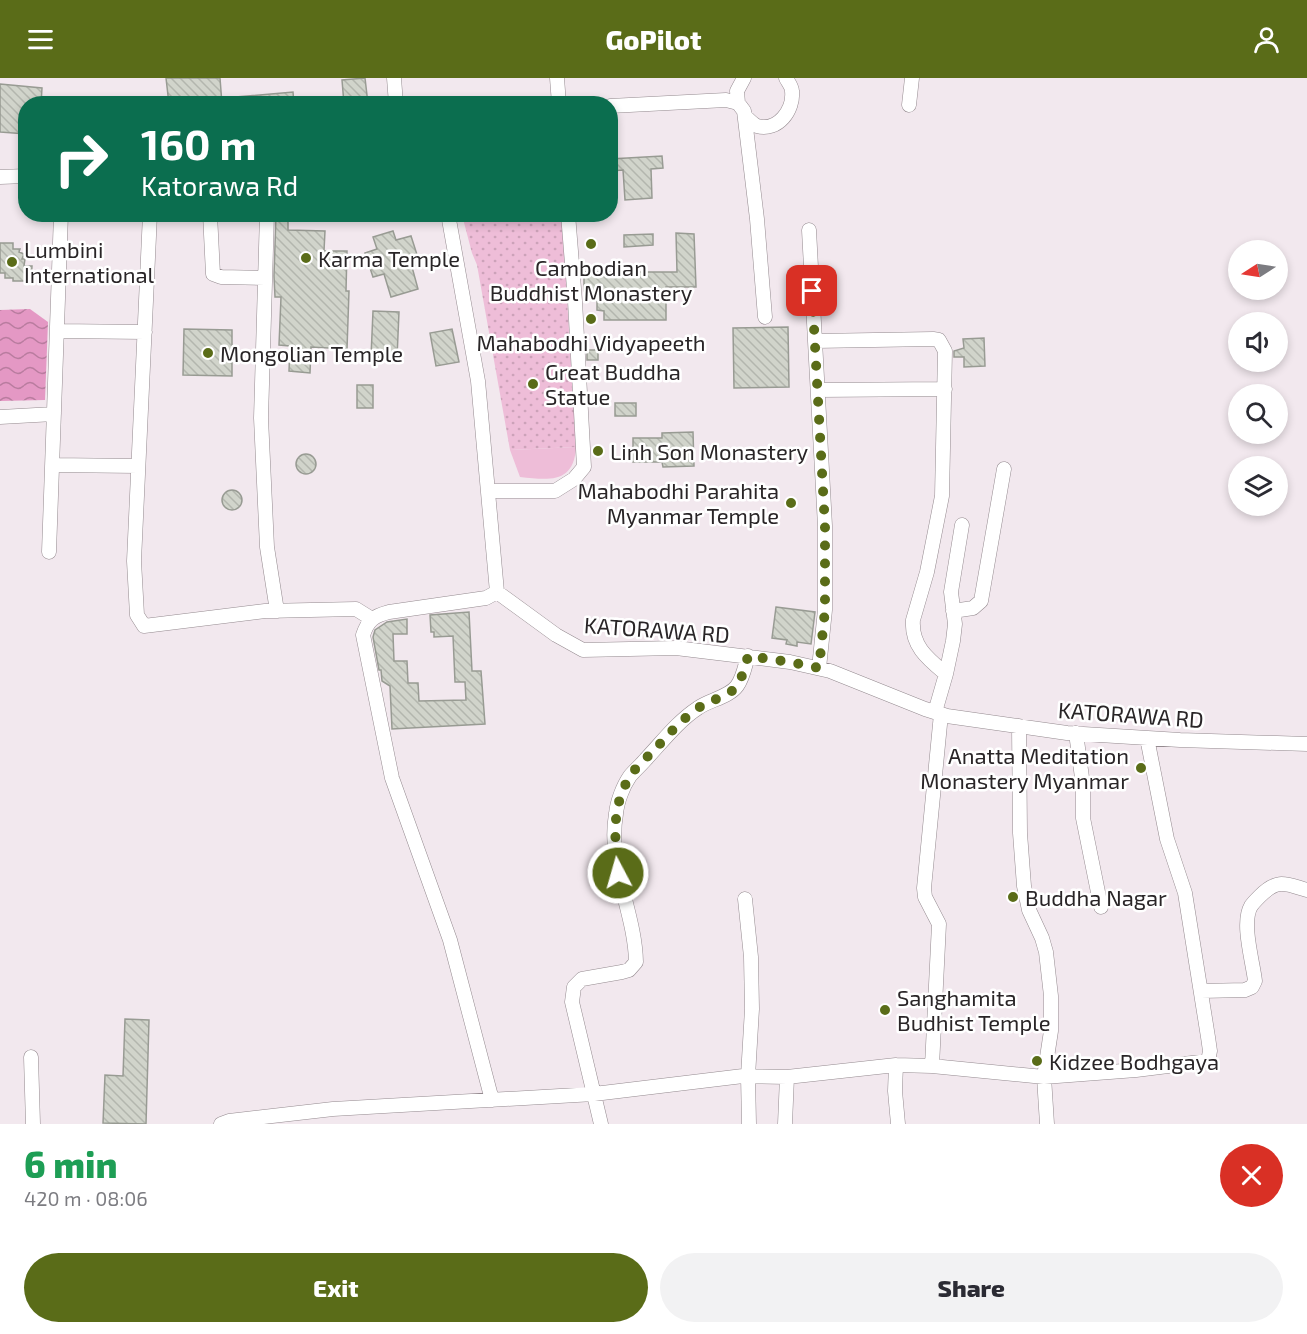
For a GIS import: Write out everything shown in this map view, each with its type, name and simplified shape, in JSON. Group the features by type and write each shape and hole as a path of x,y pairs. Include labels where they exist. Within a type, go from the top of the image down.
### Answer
{"street":[{"path":"394,78 395,96"},
{"path":"557,78 558,96"},
{"path":"738,104 737,91 744,78"},
{"path":"746,117 756,125 769,127 781,122 789,108 792,90 786,78"},
{"path":"909,105 912,78"},
{"path":"618,106 726,100 738,104 744,111 765,317"},
{"path":"0,177 18,176"},
{"path":"49,552 61,222"},
{"path":"150,222 134,561 137,615 144,626 277,611 356,609 372,619"},
{"path":"210,222 213,274 221,277 265,278"},
{"path":"267,222 261,418 263,495 267,547 277,611"},
{"path":"449,222 478,381 497,592 486,598 375,616 367,623 363,635 392,778 450,940 492,1100"},
{"path":"489,491 555,491 574,479 584,467 569,222"},
{"path":"809,230 825,526 825,610 819,668"},
{"path":"57,331 145,332"},
{"path":"815,341 939,340 945,351 942,496 927,572 912,628 915,641 923,653 946,674"},
{"path":"818,390 945,388"},
{"path":"0,417 54,414"},
{"path":"52,465 138,466"},
{"path":"953,611 973,608 981,601 1004,469"},
{"path":"932,1066 939,924 927,902 924,888 938,713 953,641 955,624 951,592 962,525"},
{"name":"KATORAWA RD","path":"497,592 556,635 583,650 676,648 790,662 819,668 938,713 1019,726 1147,738 1307,744"},
{"path":"601,1124 572,1002 573,987 582,979 629,970 636,962 633,933 618,873 615,814 629,777 695,710 712,699 725,696 736,688 748,656"},
{"path":"1019,726 1020,833 1024,886 1029,910 1046,952 1052,996 1051,1031 1044,1077 1047,1124"},
{"path":"1076,733 1083,785 1083,818 1101,907"},
{"path":"221,1124 229,1121 333,1109 544,1098 748,1076 787,1077 896,1065 932,1066 1044,1077 1136,1070 1208,1061 1210,1051 1185,893 1167,839 1147,738"},
{"path":"1201,991 1245,990 1252,987 1255,981 1247,929 1251,906 1273,885 1293,884 1307,890"},
{"path":"745,899 751,957 752,1009 748,1124"},
{"path":"31,1057 33,1124"},
{"path":"896,1065 898,1124"},
{"path":"784,1124 787,1077"}],"shaded area":[{"path":"464,222 562,222 576,447 510,450 477,265"},
{"path":"576,447 570,468 565,474 550,479 520,477 510,450"}],"water":[{"path":"30,309 48,322 45,400 0,401 0,310"}],"building":[{"path":"166,78 220,78 221,96 168,96"},
{"path":"365,78 367,96 343,96 342,80"},
{"path":"0,84 42,88 42,96 18,96 18,133 0,132"},
{"path":"293,92 293,96 247,96"},
{"path":"662,156 663,168 651,169 652,198 625,200 623,170 618,170 618,159"},
{"path":"276,222 288,222 288,230 325,231 324,251 347,251 346,291 349,291 347,349 311,347 310,373 289,371 290,346 279,345 281,297 275,297"},
{"path":"393,231 396,240 411,236 420,264 412,267 418,289 391,297 384,274 373,277 365,253 377,249 373,237"},
{"path":"676,233 694,234 696,287 666,287 666,320 604,320 604,311 597,310 597,290 584,291 584,272 677,272"},
{"path":"653,234 653,245 624,247 624,235"},
{"name":"Lumbini International","path":"0,243 13,243 13,249 20,249 19,252 24,254 22,259 25,259 24,266 32,266 31,281 13,281 13,278 5,278 5,273 0,273"},
{"path":"373,311 399,312 397,358 371,357"},
{"path":"788,327 789,387 734,388 733,328"},
{"name":"Mongolian Temple","path":"184,329 232,330 232,376 183,375"},
{"path":"452,329 459,362 436,366 430,333"},
{"path":"984,338 985,366 964,367 964,357 954,357 954,351 964,348 963,339"},
{"path":"587,350 598,350 598,360 587,360"},
{"path":"357,385 373,385 373,408 357,408"},
{"path":"615,403 636,403 636,416 615,416"},
{"path":"693,432 694,466 663,467 662,462 633,462 633,438 662,438 662,433"},
{"path":"306,454 313,457 316,464 313,471 306,474 299,471 296,464 299,457"},
{"path":"232,490 239,493 242,500 239,507 232,510 225,507 222,500 225,493"},
{"path":"776,607 815,612 811,644 797,642 797,646 786,644 787,640 772,638"},
{"path":"469,612 472,671 481,671 485,724 392,729 390,686 382,681 381,670 379,670 373,637 375,630 387,622 407,619 407,634 393,634 394,661 407,661 408,683 418,683 419,701 466,700 465,682 455,682 453,636 434,637 434,632 431,632 430,615"},
{"path":"125,1019 149,1020 146,1124 103,1123 105,1075 123,1076"}],"place":[{"name":"Cambodian Buddhist Monastery","path":"591,244"},
{"name":"Karma Temple","path":"306,258"},
{"name":"Lumbini International","path":"12,262"},
{"name":"Mahabodhi Vidyapeeth","path":"591,319"},
{"name":"Mongolian Temple","path":"208,353"},
{"name":"Great Buddha Statue","path":"533,384"},
{"name":"Linh Son Monastery","path":"598,451"},
{"name":"Mahabodhi Parahita Myanmar Temple","path":"791,503"},
{"name":"Anatta Meditation Monastery Myanmar","path":"1141,768"},
{"name":"Buddha Nagar","path":"1013,897"},
{"name":"Sanghamita Budhist Temple","path":"885,1010"},
{"name":"Kidzee Bodhgaya","path":"1037,1061"}],"route":[{"path":"618,873 615,814 621,795 629,777 663,740 695,710 712,699 725,696 736,688 748,656 819,668 825,610 825,526 812,291"}]}
